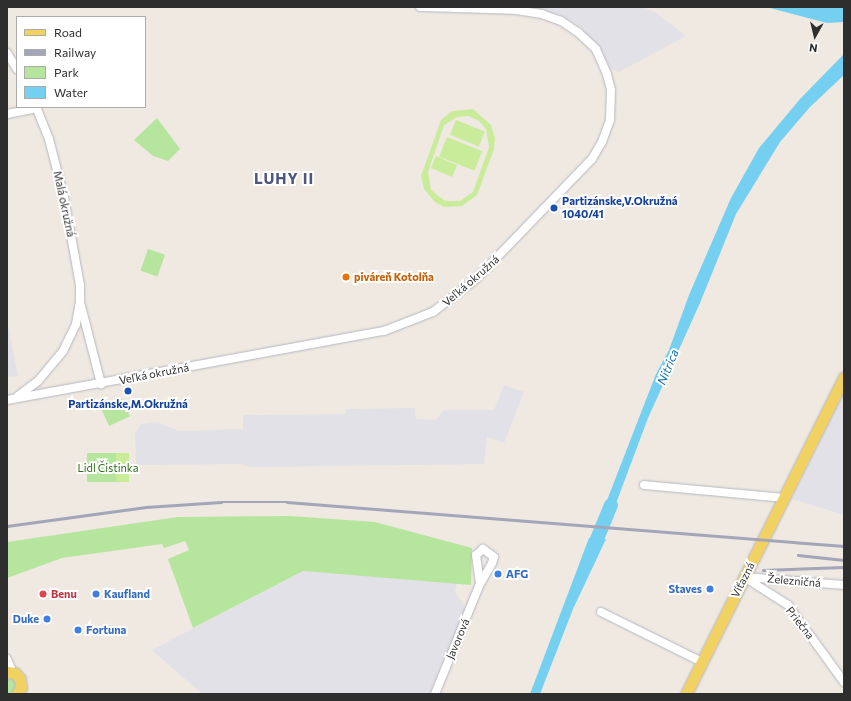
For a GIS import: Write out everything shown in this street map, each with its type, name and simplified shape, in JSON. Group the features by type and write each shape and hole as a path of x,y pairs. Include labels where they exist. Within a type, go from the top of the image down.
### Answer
{"main road":[{"name":"Víťazná","path":"686,694 844,377"},
{"path":"10,672 20,680 21,692"}],"street":[{"name":"Veľká okružná","path":"7,400 341,340 405,326 433,312 466,288 544,211 592,159 602,142 610,120 611,90 608,74 596,49 579,33 561,21 542,14 516,10 420,7"},
{"path":"7,53 16,67"},
{"name":"Malá okružná","path":"7,114 37,108 49,139 64,197 80,285 80,302 76,324 64,351 38,381 16,398"},
{"name":"Malá okružná","path":"80,302 87,320 102,384"},
{"path":"644,485 783,498"},
{"name":"Železničná","path":"744,576 844,585"},
{"name":"Priečna","path":"744,576 788,606 844,682"},
{"name":"Javorová","path":"435,694 480,584"},
{"path":"601,612 702,662"},
{"path":"7,659 10,672"}],"shaded area":[{"path":"526,7 643,7 656,13 686,36 619,72 610,68 597,44 580,26 561,15"},
{"path":"7,320 18,376 7,377"},
{"path":"504,385 524,392 504,443 487,437 484,464 250,467 242,464 136,465 135,434 141,424 157,422 179,431 243,429 243,415 345,414 346,409 415,408 416,419 435,420 445,410 494,410"},
{"path":"844,391 844,515 792,499"},
{"path":"303,571 457,583 455,592 466,608 429,694 202,694 152,650"}],"green space":[{"path":"473,109 491,125 495,138 494,149 477,195 462,206 444,207 435,202 424,189 421,176 441,120 452,111","holes":["469,116 479,121 486,129 489,147 473,192 460,201 445,201 431,190 428,172 444,125 457,117"]},
{"path":"157,118 180,149 168,161 153,156 134,140"},
{"path":"456,120 485,132 479,146 450,135"},
{"path":"447,137 482,151 474,171 439,156"},
{"path":"436,156 457,165 452,177 431,168"},
{"path":"148,249 165,255 158,277 141,271"},
{"path":"122,399 130,416 109,426 101,409"},
{"name":"Lidl Čistinka","path":"87,453 129,453 129,482 87,482"},
{"path":"116,453 129,453 129,482 116,482"},
{"path":"290,516 375,522 472,548 471,585 303,571 193,628 168,559 189,550 185,541 164,548 162,544 62,558 7,578 7,542 178,517"},
{"path":"7,676 17,682 13,692 9,694 7,694"}],"water":[{"path":"766,7 844,7 844,22 827,23"},
{"path":"844,54 844,75 810,107 780,142 736,214 700,303 648,418 609,522 599,521 656,374 669,350 689,295 731,198 759,148 800,99"},
{"path":"589,538 606,539 573,609 540,694 530,694"}],"waterway":[{"name":"Nitrica","path":"590,556 611,505"}],"railway":[{"path":"7,526 146,507 221,502 287,502 844,546"},
{"path":"798,555 844,560"},
{"path":"763,570 844,567"}],"place":[{"name":"Partizánske,V.Okružná 1040/41","path":"554,208"},
{"name":"piváreň Kotolňa","path":"346,277"},
{"name":"Partizánske,M.Okružná","path":"128,391"},
{"name":"AFG","path":"498,574"},
{"name":"Staves","path":"710,589"},
{"name":"Benu","path":"43,594"},
{"name":"Kaufland","path":"96,594"},
{"name":"Duke","path":"47,619"},
{"name":"Fortuna","path":"78,630"}],"district":[{"name":"LUHY II","path":"284,179"}]}
